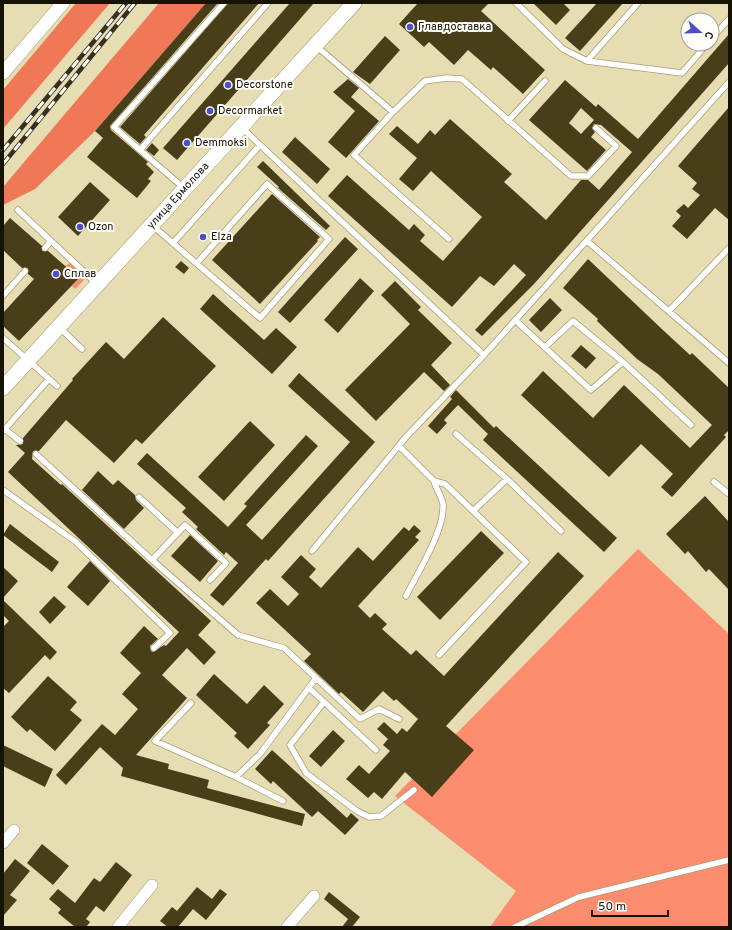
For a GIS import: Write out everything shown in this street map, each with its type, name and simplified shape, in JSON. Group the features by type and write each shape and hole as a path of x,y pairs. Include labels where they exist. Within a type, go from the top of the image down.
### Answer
{"main road":[{"name":"улица Ермолова","path":"3,388 153,226 354,3"}],"street":[{"path":"4,69 63,3"},
{"path":"3,843 14,830"},
{"path":"118,927 152,885"},
{"path":"287,927 314,896"}],"lane":[{"path":"185,189 114,127 224,3"},
{"path":"140,150 268,3"},
{"path":"516,3 563,49 587,61 682,73 700,52"},
{"path":"587,61 638,3"},
{"path":"720,29 729,19"},
{"path":"315,45 393,112"},
{"path":"449,239 354,155 393,112 425,81 446,78 462,79 571,176 588,176 616,146 596,128"},
{"path":"508,121 545,81"},
{"path":"312,551 399,446 484,355 729,82"},
{"path":"241,127 484,355"},
{"path":"174,242 260,145"},
{"path":"153,226 174,242 197,263 260,318 329,239 267,184 197,263"},
{"path":"18,210 98,284"},
{"path":"45,248 51,241"},
{"path":"587,241 729,363"},
{"path":"669,311 729,248"},
{"path":"3,296 25,271"},
{"path":"515,320 592,390 623,362"},
{"path":"545,347 573,321 623,362 691,425"},
{"path":"59,327 82,349"},
{"path":"3,338 57,386"},
{"path":"20,441 4,428 49,379"},
{"path":"456,434 507,479 561,531"},
{"path":"399,446 434,481 445,484 526,562 439,655"},
{"path":"36,454 152,560 238,635 284,648 360,719 379,709 399,719"},
{"path":"473,511 507,479"},
{"path":"406,596 441,527 443,504 436,490 434,481"},
{"path":"714,482 729,494"},
{"path":"3,490 76,542 170,633 154,648"},
{"path":"139,497 178,533"},
{"path":"152,560 185,525 226,563 210,580"},
{"path":"236,777 260,754 316,678"},
{"path":"308,688 376,750"},
{"path":"324,702 290,745 306,773 356,811 369,817 382,816 414,790"},
{"path":"190,703 156,741 236,777 283,802"},
{"path":"515,927 579,897 729,860"}],"shaded area":[{"path":"76,3 110,3 3,129 3,90"},
{"path":"159,3 206,3 93,133 35,189 3,205 3,187"},
{"path":"71,262 87,277 75,289 72,286 79,278 66,266"},
{"path":"638,549 729,634 729,927 490,927 516,891 395,796"}],"building":[{"path":"206,3 218,3 110,126 111,130 148,162 146,164 154,172 148,179 151,181 137,198 87,157 103,138 95,131"},
{"path":"228,3 259,3 144,135 146,137 140,144 120,127"},
{"path":"290,3 314,3 177,160 163,148"},
{"path":"418,3 489,3 481,11 545,70 523,94 493,67 491,70 468,50 454,65 429,42 424,47 399,24"},
{"path":"533,3 563,3 570,10 556,25"},
{"path":"597,3 623,3 580,51 565,38"},
{"path":"729,34 729,63 534,284 482,336 475,330 526,275 514,264 494,286 480,276 452,307 328,196 347,175 409,230 414,224 425,235 420,241 443,261 482,217 431,171 413,191 399,179 417,158 389,134 397,126 418,144 430,130 435,135 450,119 512,174 504,182 546,220 581,180 588,180 599,190 632,152 601,125 594,124 592,128 595,132 591,137 606,150 587,171 529,120 565,80 596,107 598,104 638,139 713,52 720,52 720,44","holes":["581,108 594,120 581,134 569,123"]},
{"path":"385,36 400,50 370,84 353,72"},
{"path":"348,79 359,88 351,97 379,121 346,158 328,142 355,111 333,92"},
{"path":"729,107 729,220 715,208 687,239 672,226 681,216 676,211 684,204 688,208 700,195 692,189 697,183 678,166"},
{"path":"295,137 330,169 317,184 282,152"},
{"path":"152,143 159,150 154,156 146,150"},
{"path":"263,161 330,226 326,230 278,188 279,187 257,167"},
{"path":"90,182 110,200 78,236 58,217"},
{"path":"272,194 320,237 260,304 212,260"},
{"path":"10,218 42,246 42,251 48,251 79,278 19,341 3,326 3,313 34,279 28,274 28,268 22,268 3,250 3,226"},
{"path":"345,237 358,249 290,323 278,312"},
{"path":"588,259 690,355 692,353 729,388 729,430 724,435 726,437 672,497 661,487 673,474 641,444 609,477 521,395 543,371 593,418 624,385 690,448 712,425 658,374 637,359 597,321 598,319 563,288"},
{"path":"181,261 189,268 184,274 175,267"},
{"path":"360,278 374,291 338,333 324,320"},
{"path":"395,281 421,307 418,310 452,343 431,365 450,385 444,391 424,372 376,421 345,390 410,324 381,295"},
{"path":"213,294 264,340 276,328 297,347 272,374 200,309"},
{"path":"550,298 562,310 541,332 529,320"},
{"path":"163,317 216,366 142,444 136,439 114,463 66,420 39,451 33,451 32,459 61,485 62,484 211,621 198,635 216,652 204,665 187,648 162,675 187,698 136,755 169,764 168,769 209,780 207,788 305,814 302,826 121,776 123,768 100,747 66,785 56,775 102,724 115,735 138,709 122,694 141,673 120,653 144,626 158,639 150,646 151,651 153,652 164,645 166,646 179,632 8,472 25,453 16,445 23,444 23,438 73,380 72,379 106,342 124,359"},
{"path":"581,345 596,358 586,369 571,356"},
{"path":"299,373 375,442 268,561 266,559 223,606 210,595 238,563 226,552 224,555 196,529 198,527 182,512 186,508 137,464 147,453 228,527 247,506 244,504 306,435 318,446 246,525 262,540 350,442 288,386"},
{"path":"456,390 494,428 496,426 617,538 604,552 483,440 488,434 458,405 444,420 447,423 437,434 428,426 452,399 450,397"},
{"path":"250,421 275,445 224,501 198,477"},
{"path":"98,471 113,485 118,480 135,495 136,500 144,508 124,529 82,490"},
{"path":"705,496 729,522 729,590 709,569 706,572 688,551 685,554 666,534"},
{"path":"10,524 59,562 52,572 3,535"},
{"path":"414,525 421,531 415,537 419,540 358,606 370,618 375,613 387,624 382,629 411,655 416,650 444,676 558,552 584,576 446,726 474,750 432,797 405,772 382,799 374,792 368,798 346,779 359,765 369,774 390,751 383,745 388,739 377,729 384,722 397,734 402,728 407,732 418,719 396,699 394,701 383,691 363,712 341,692 339,694 304,661 311,654 256,603 270,589 288,606 299,594 281,577 301,555 316,569 309,577 321,588 358,547 373,561 404,527 409,531"},
{"path":"481,531 504,553 440,620 417,597"},
{"path":"190,535 218,561 200,582 171,556"},
{"path":"90,561 110,581 88,606 67,587"},
{"path":"3,567 18,581 3,598"},
{"path":"54,596 66,607 50,624 39,612"},
{"path":"3,600 57,652 50,660 45,655 9,693 3,688 3,627 9,621 3,615"},
{"path":"214,674 247,704 264,685 284,704 267,723 270,725 248,749 234,736 237,733 196,695"},
{"path":"48,676 77,702 70,710 82,720 55,751 30,729 27,732 11,717"},
{"path":"333,730 345,741 321,767 309,756"},
{"path":"3,745 53,769 45,787 3,766"},
{"path":"272,750 347,818 351,813 359,820 345,835 318,811 312,817 273,781 271,784 255,769"},
{"path":"42,844 69,866 53,885 27,863"},
{"path":"15,859 30,871 10,895 17,900 3,916 3,874"},
{"path":"116,862 132,875 104,912 96,906 86,919 90,922 86,927 75,927 58,913 61,909 49,899 58,889 75,903 94,878 100,882"},
{"path":"197,887 212,899 220,889 227,894 206,920 193,909 178,927 168,927 160,921 172,907 177,911"},
{"path":"329,892 360,917 352,927 342,927 348,919 324,899"}],"railway":[{"path":"3,150 126,3"},
{"path":"3,164 135,3"}],"place":[{"name":"Главдоставка","path":"410,27"},
{"name":"Decorstone","path":"228,85"},
{"name":"Decormarket","path":"210,111"},
{"name":"Demmoksi","path":"187,143"},
{"name":"Ozon","path":"80,227"},
{"name":"Elza","path":"203,237"},
{"name":"Сплав","path":"56,274"}]}
